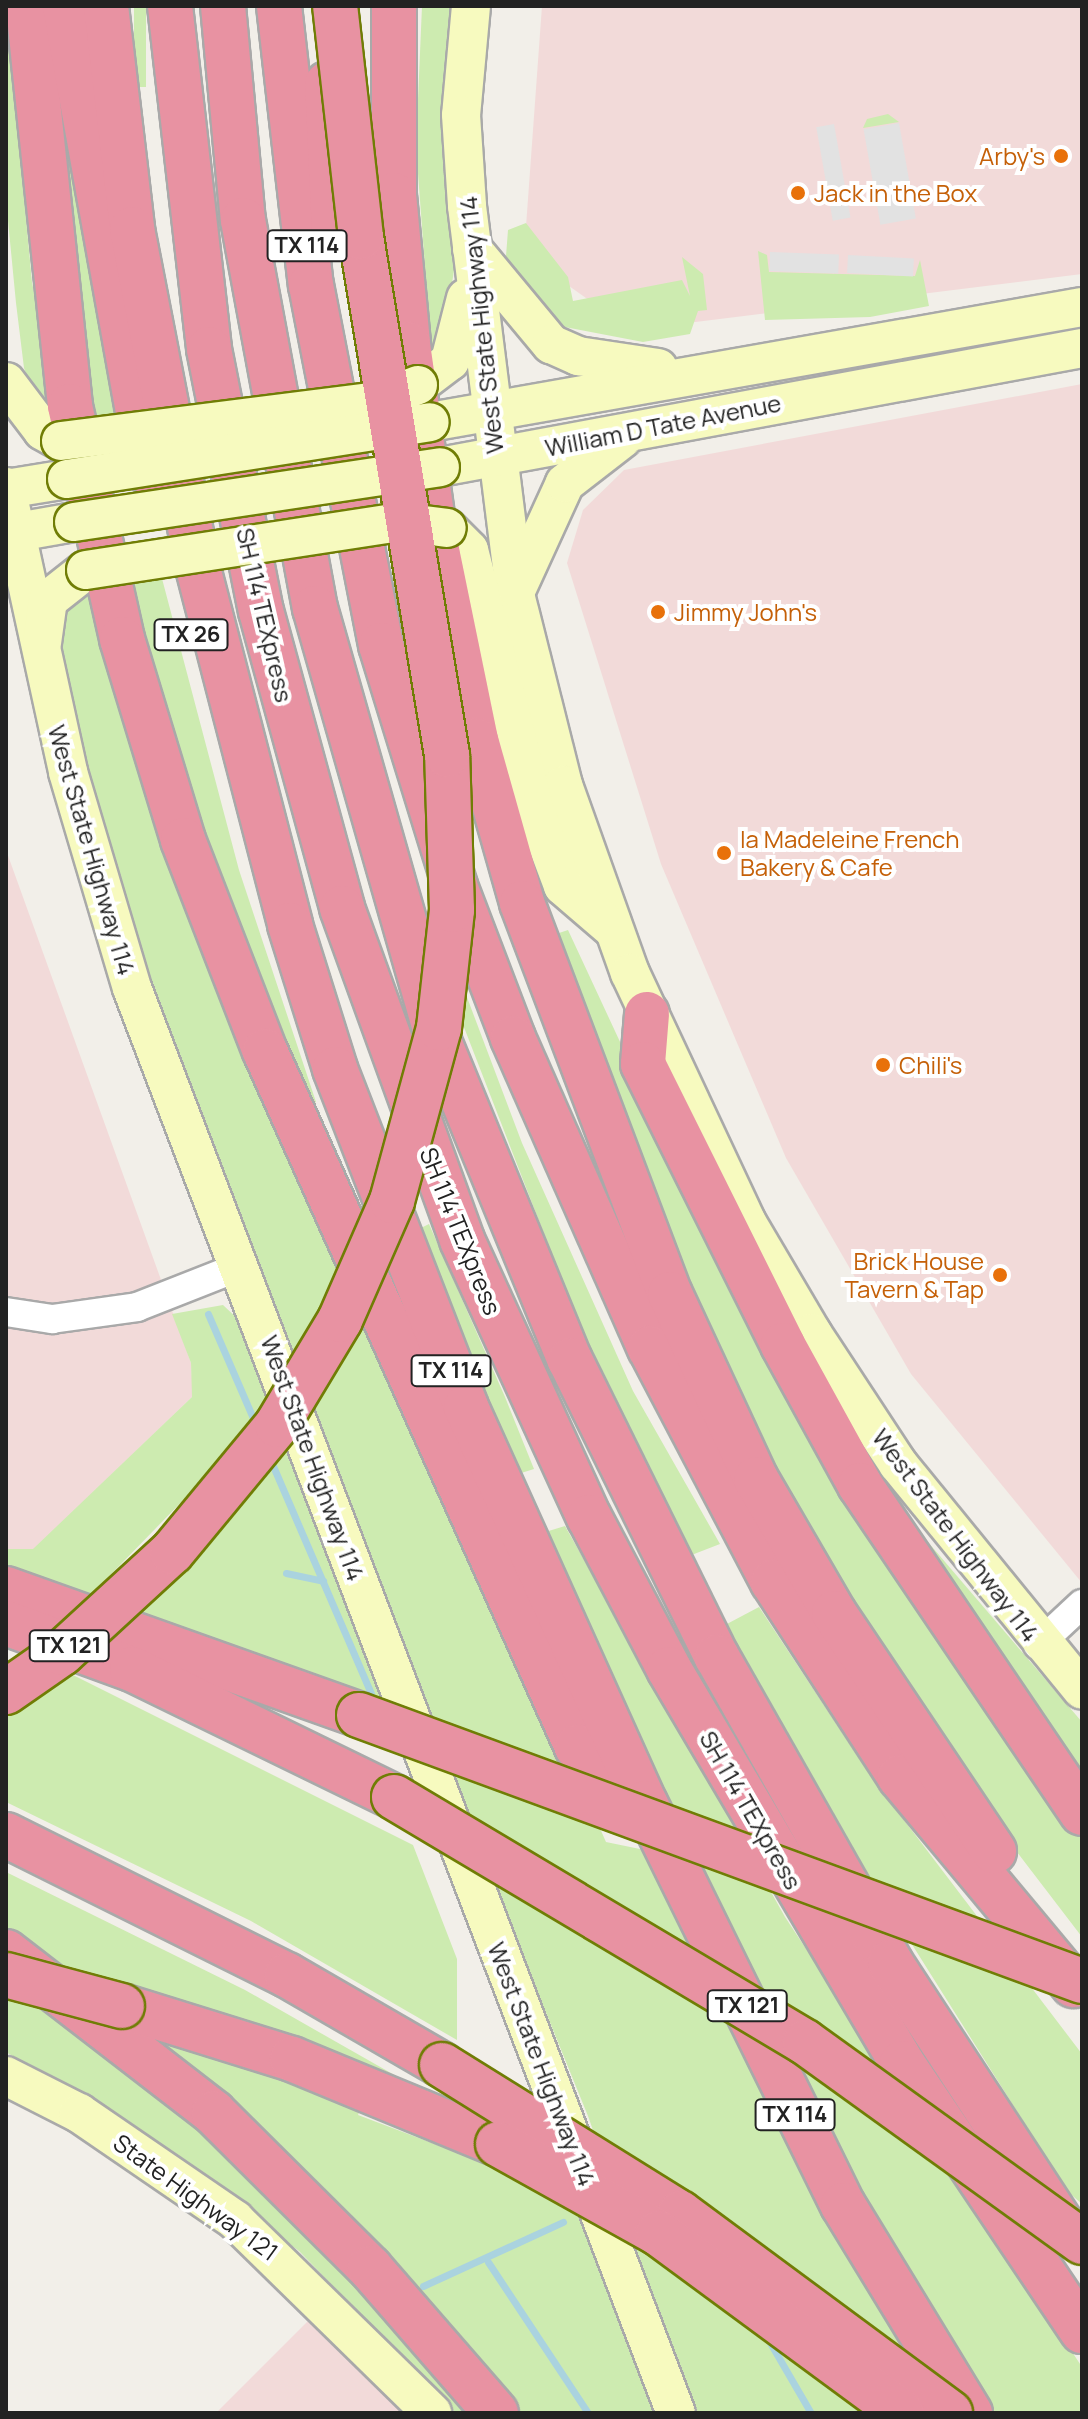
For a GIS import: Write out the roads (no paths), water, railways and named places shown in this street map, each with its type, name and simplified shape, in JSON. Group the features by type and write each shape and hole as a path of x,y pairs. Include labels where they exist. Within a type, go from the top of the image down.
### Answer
{"highway":[{"path":"28,6 70,406 122,639 183,840 265,1051 577,1747 645,1803"},
{"name":"TX 26","path":"65,6 133,409 237,811 271,850"},
{"name":"TX 114","path":"106,6 132,229 198,568 271,850 335,1069 412,1279 645,1803 814,2151 970,2413"},
{"name":"SH 114 TEXpress","path":"170,6 207,334 261,611 342,908 462,1240 589,1517 669,1669 902,2063 1082,2331"},
{"name":"SH 114 TEXpress","path":"223,6 243,220 315,608 436,1034 570,1360 717,1657 890,1962 1082,2255"},
{"name":"TX 114","path":"279,6 311,285 381,645 455,886 513,1038 644,1334 721,1491 836,1685 900,1777 1082,1996"},
{"path":"325,6 330,202 352,393 348,484"},
{"path":"6,1692 62,1653 172,1552 277,1425 340,1320 392,1201 439,1028 453,897 447,755 361,237 335,6"},
{"path":"394,6 394,195 426,471 476,740 522,903 659,1266 756,1479 834,1613 1008,1872 1020,1920"},
{"path":"647,1014 643,1064 798,1373 951,1628 1082,1813"},
{"path":"6,1589 359,1715 1082,1981"},
{"name":"TX 121","path":"6,1623 132,1669 394,1797 805,2042 1082,2242"},
{"path":"6,1835 273,1968 442,2065 680,2213 950,2413"},
{"path":"6,1952 214,2113 370,2268 496,2413"},
{"path":"6,1975 122,2006 292,2059 498,2144 658,2233 902,2413"}],"main road":[{"name":"West State Highway 114","path":"471,6 461,115 471,247 515,594 563,785 615,931 647,1014 746,1221 812,1333 898,1464 1038,1645 1082,1690"},
{"path":"471,247 551,344 578,356 684,373"},
{"path":"6,382 43,431 61,441 377,401 418,385 450,361 462,335 471,247"},
{"name":"William D Tate Avenue","path":"6,488 430,422 684,373 1082,307"},
{"path":"961,327 967,367"},
{"name":"William D Tate Avenue","path":"8,534 496,458 967,367 1082,348"},
{"path":"515,594 530,546 565,483 637,429"},
{"name":"West State Highway 114","path":"6,488 8,534 132,988 241,1266 676,2413"},
{"path":"42,665 48,600 86,570 401,522 447,528 469,550 535,811 563,886 615,931"},
{"path":"6,612 42,665"},
{"name":"State Highway 121","path":"6,2076 79,2113 235,2220 432,2413"}],"street":[{"path":"6,1312 52,1319 137,1307 241,1266"},
{"path":"1038,1645 1082,1604"}],"waterway":[{"path":"208,1314 256,1425"},
{"path":"270,1459 371,1693"},
{"path":"286,1573 323,1581"},
{"path":"423,2286 563,2222"},
{"path":"488,2262 588,2413"},
{"path":"765,2334 811,2413"}],"place":[{"name":"Arby's","path":"1061,156"},
{"name":"Jack in the Box","path":"798,193"},
{"name":"Jimmy John's","path":"658,612"},
{"name":"la Madeleine French Bakery & Cafe","path":"724,853"},
{"name":"Chili's","path":"883,1065"},
{"name":"Brick House Tavern & Tap","path":"1000,1275"}]}
